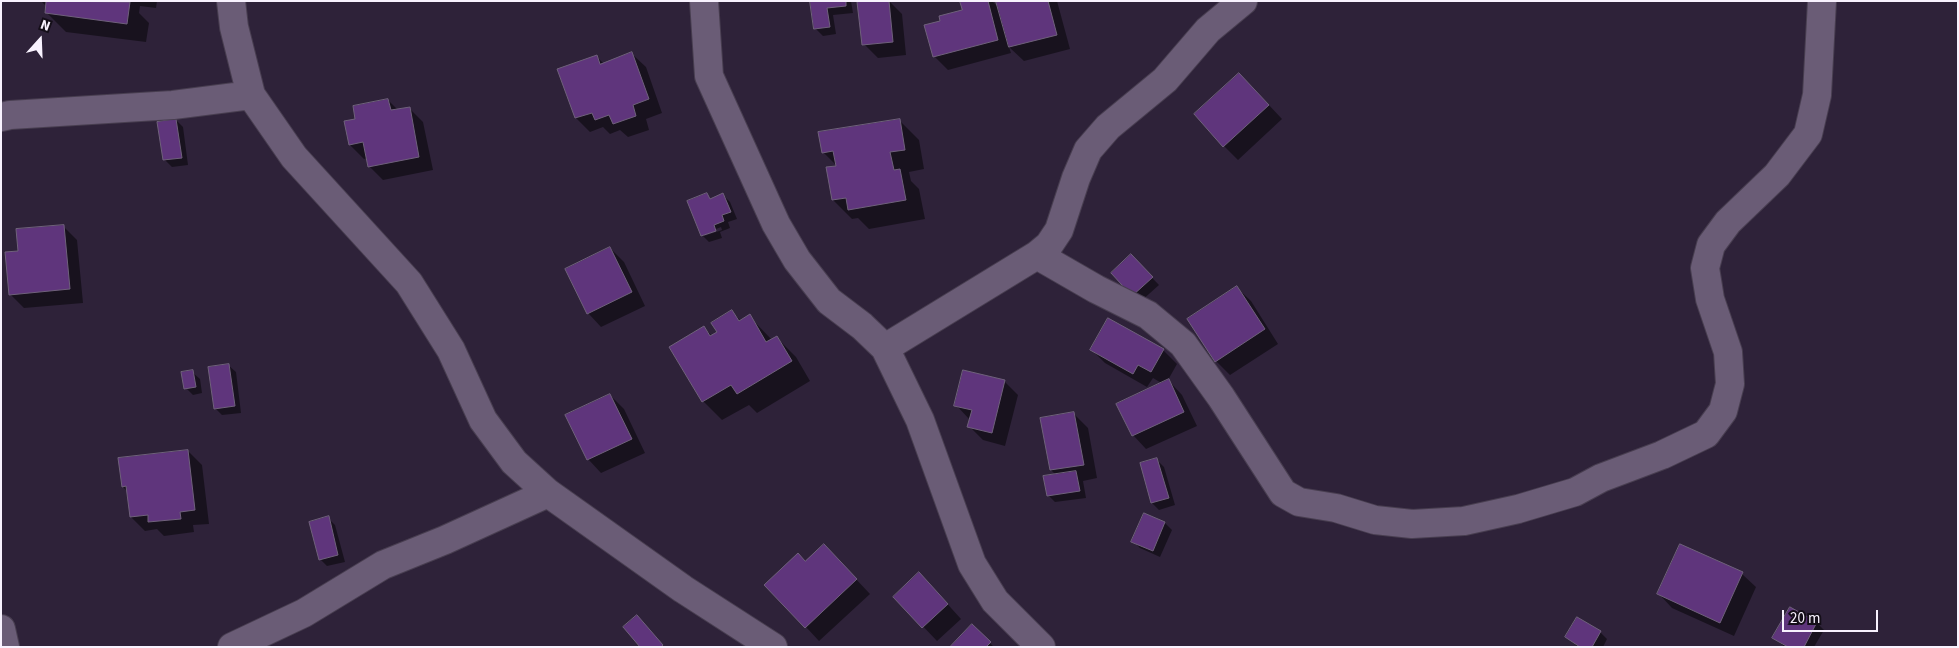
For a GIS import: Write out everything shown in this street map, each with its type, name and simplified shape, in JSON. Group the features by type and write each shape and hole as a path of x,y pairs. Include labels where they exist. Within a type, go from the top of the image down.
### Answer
{"street":[{"path":"231,1 234,27 251,95 294,157 408,283 451,350 483,420 514,462 548,493 682,589 773,647"},
{"path":"704,1 709,76 776,224 796,260 829,301 862,326 885,348 920,420 972,564 995,601 1041,647"},
{"path":"885,348 1036,255 1049,245 1059,230 1076,178 1088,150 1108,127 1165,80 1208,30 1243,1"},
{"path":"1036,255 1096,289 1148,314 1183,344 1221,397 1283,493 1299,502 1336,508 1374,520 1412,524 1464,521 1518,509 1575,492 1601,478 1662,455 1706,434 1723,411 1730,384 1728,352 1710,299 1705,268 1711,244 1723,229 1777,175 1808,134 1817,95 1822,1"},
{"path":"1,117 173,105 251,95"},
{"path":"232,647 304,613 383,565 445,540 548,493"},
{"path":"1,629 5,647"}],"building":[{"path":"39,1 130,2 127,24 45,13 46,2"},
{"path":"810,1 846,1 846,6 827,8 830,27 814,29"},
{"path":"889,1 893,42 862,45 857,2"},
{"path":"960,1 988,1 998,40 933,57 924,25 940,21 939,16 962,10"},
{"path":"996,1 1048,1 1057,35 1009,47"},
{"path":"632,52 649,99 633,105 636,116 613,124 609,115 595,120 592,113 575,118 557,69 597,55 600,64"},
{"path":"1239,73 1269,105 1223,147 1194,114"},
{"path":"388,99 391,110 410,107 419,157 368,167 363,142 349,145 344,121 355,119 353,106"},
{"path":"176,119 182,158 163,160 157,122"},
{"path":"900,119 905,150 890,152 894,170 900,169 906,200 848,210 846,198 832,200 826,167 836,166 833,151 822,153 818,132"},
{"path":"707,193 710,199 723,193 731,212 722,215 724,221 714,225 716,231 701,236 687,201"},
{"path":"64,225 70,289 9,295 5,252 18,251 16,229"},
{"path":"610,247 632,292 587,314 565,269"},
{"path":"1131,254 1153,277 1132,296 1111,273"},
{"path":"1237,286 1265,329 1215,362 1187,319"},
{"path":"732,310 739,321 750,314 766,342 777,336 792,361 737,394 731,385 702,402 669,347 704,326 710,336 717,332 711,323"},
{"path":"1108,318 1164,349 1151,372 1138,365 1133,374 1090,350"},
{"path":"229,364 235,406 214,409 208,367"},
{"path":"193,370 196,387 184,389 181,372"},
{"path":"963,370 1005,380 992,433 967,427 972,410 954,406"},
{"path":"1169,379 1184,412 1132,436 1116,404"},
{"path":"610,394 632,439 587,460 565,415"},
{"path":"1074,412 1084,465 1050,470 1040,418"},
{"path":"188,450 195,510 180,512 181,519 148,522 148,515 130,517 126,486 122,487 118,458"},
{"path":"1157,458 1169,498 1151,503 1140,463"},
{"path":"1076,471 1080,491 1047,496 1043,476"},
{"path":"1144,513 1165,522 1153,551 1131,542"},
{"path":"329,516 338,555 319,560 309,522"},
{"path":"824,544 857,579 805,628 764,585 798,553 805,561"},
{"path":"1680,544 1743,572 1720,623 1657,594"},
{"path":"919,572 948,604 922,628 893,597"},
{"path":"1790,607 1817,622 1804,647 1788,647 1772,638"},
{"path":"637,615 663,645 661,647 640,647 623,627"},
{"path":"1577,617 1601,631 1592,647 1580,647 1565,637"},
{"path":"972,624 991,642 986,647 950,647"}]}
